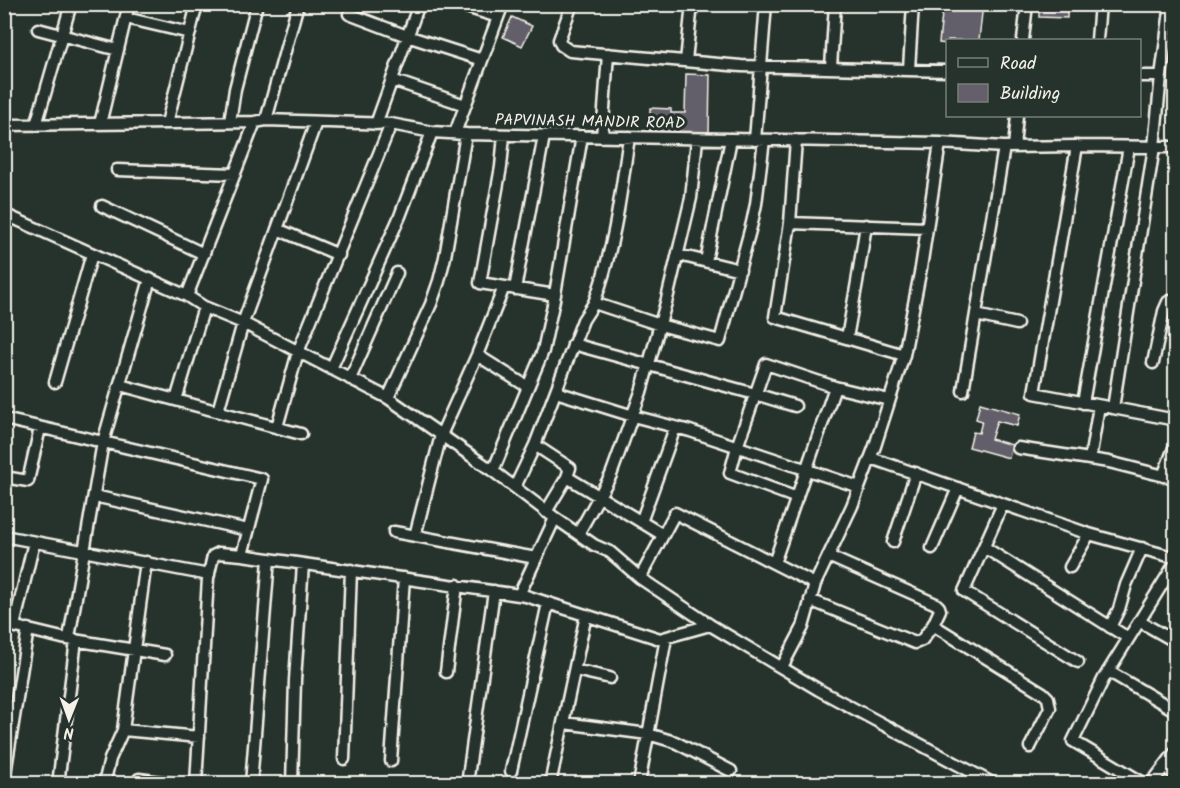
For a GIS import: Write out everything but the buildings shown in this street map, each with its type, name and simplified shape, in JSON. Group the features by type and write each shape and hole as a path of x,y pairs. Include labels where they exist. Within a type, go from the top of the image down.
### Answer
{"street":[{"path":"36,125 71,4"},
{"path":"100,124 129,4"},
{"path":"167,123 197,4"},
{"path":"230,122 235,89 257,4"},
{"path":"187,296 235,174 261,121 298,4"},
{"path":"376,124 419,4"},
{"path":"457,4 498,17"},
{"path":"388,398 431,304 439,281 445,257 465,105 503,4"},
{"path":"572,4 559,40 561,45 570,51 741,66 946,71"},
{"path":"686,61 692,4"},
{"path":"594,303 660,325 720,341 753,224 756,204 761,66 766,4"},
{"path":"831,67 835,4"},
{"path":"909,69 913,4"},
{"path":"1023,39 1027,4"},
{"path":"1097,39 1100,4"},
{"path":"1113,408 1154,147 1171,4"},
{"path":"349,14 407,36 482,60"},
{"path":"126,18 190,33"},
{"path":"38,29 118,50"},
{"path":"602,137 608,54"},
{"path":"1141,76 1161,76"},
{"path":"392,80 465,105"},
{"path":"963,391 976,315 1017,117"},
{"path":"218,411 243,323 316,122"},
{"name":"PAPVINASH MANDIR ROAD","path":"4,125 316,122 391,124 432,132 460,134 940,143 1009,147 1176,147"},
{"path":"277,427 298,352 391,124"},
{"path":"331,369 400,216 432,132"},
{"path":"504,135 501,167 480,283 555,295"},
{"path":"415,536 441,435 510,288 544,136"},
{"path":"493,471 543,351 555,295 582,136"},
{"path":"515,487 535,445 583,320 594,303 620,205 629,137"},
{"path":"578,534 611,475 649,365 679,255 691,198 697,139"},
{"path":"706,261 731,139"},
{"path":"796,140 790,223 775,317 904,355"},
{"path":"782,668 803,627 815,584 852,506 871,458 904,355 921,268 940,143"},
{"path":"1077,146 1034,393 1176,420"},
{"path":"1083,403 1129,147"},
{"path":"117,170 235,174"},
{"path":"102,206 204,254"},
{"path":"4,214 187,296 204,307 243,323 388,398 578,534 610,552 640,578 710,625 828,695 994,783"},
{"path":"790,223 927,228"},
{"path":"847,338 866,225"},
{"path":"277,229 339,255"},
{"path":"55,382 92,254"},
{"path":"679,255 740,270"},
{"path":"350,379 397,273"},
{"path":"58,783 72,639 94,496 104,442 150,279"},
{"path":"1153,363 1164,311 1168,302 1176,299"},
{"path":"177,400 204,307"},
{"path":"976,315 1017,324"},
{"path":"573,344 795,406"},
{"path":"477,355 528,387"},
{"path":"797,498 730,473 736,447 766,364 835,387 889,400"},
{"path":"120,385 300,434"},
{"path":"774,563 835,387"},
{"path":"556,392 859,487"},
{"path":"1090,459 1099,406"},
{"path":"4,419 262,479 242,555"},
{"path":"4,477 28,481 40,428"},
{"path":"640,522 675,428"},
{"path":"1163,476 1176,443"},
{"path":"519,595 536,558 570,468 535,445"},
{"path":"1018,448 1109,462 1176,479"},
{"path":"871,458 1089,534 1176,560 1108,670 1073,741 1145,783"},
{"path":"892,542 916,473"},
{"path":"567,477 663,535"},
{"path":"932,548 958,488"},
{"path":"94,496 248,530"},
{"path":"1004,504 964,591 1078,662"},
{"path":"640,578 675,513 815,584"},
{"path":"394,532 536,558"},
{"path":"1070,567 1089,534"},
{"path":"4,536 209,575"},
{"path":"34,542 9,625 72,639 165,655"},
{"path":"984,546 1128,638"},
{"path":"1110,627 1142,548"},
{"path":"196,783 209,575 213,556 219,553 519,595 660,639 710,625"},
{"path":"810,600 915,643 922,640 940,610 936,604 828,556"},
{"path":"251,783 269,559"},
{"path":"104,783 110,759 123,730 146,562"},
{"path":"292,783 295,680 303,564"},
{"path":"344,759 351,570"},
{"path":"391,761 404,578"},
{"path":"446,672 457,585"},
{"path":"467,783 494,591"},
{"path":"511,771 548,603"},
{"path":"550,783 586,615"},
{"path":"1139,621 1176,642"},
{"path":"933,625 1048,698 1050,708 1030,747"},
{"path":"4,780 27,630"},
{"path":"639,783 666,638"},
{"path":"575,670 610,678"},
{"path":"1108,670 1176,711"},
{"path":"564,723 648,734 675,742 731,771"},
{"path":"123,730 199,737"},
{"path":"1151,783 1176,752"},
{"path":"1164,767 1176,775"},
{"path":"139,779 179,783"}]}
